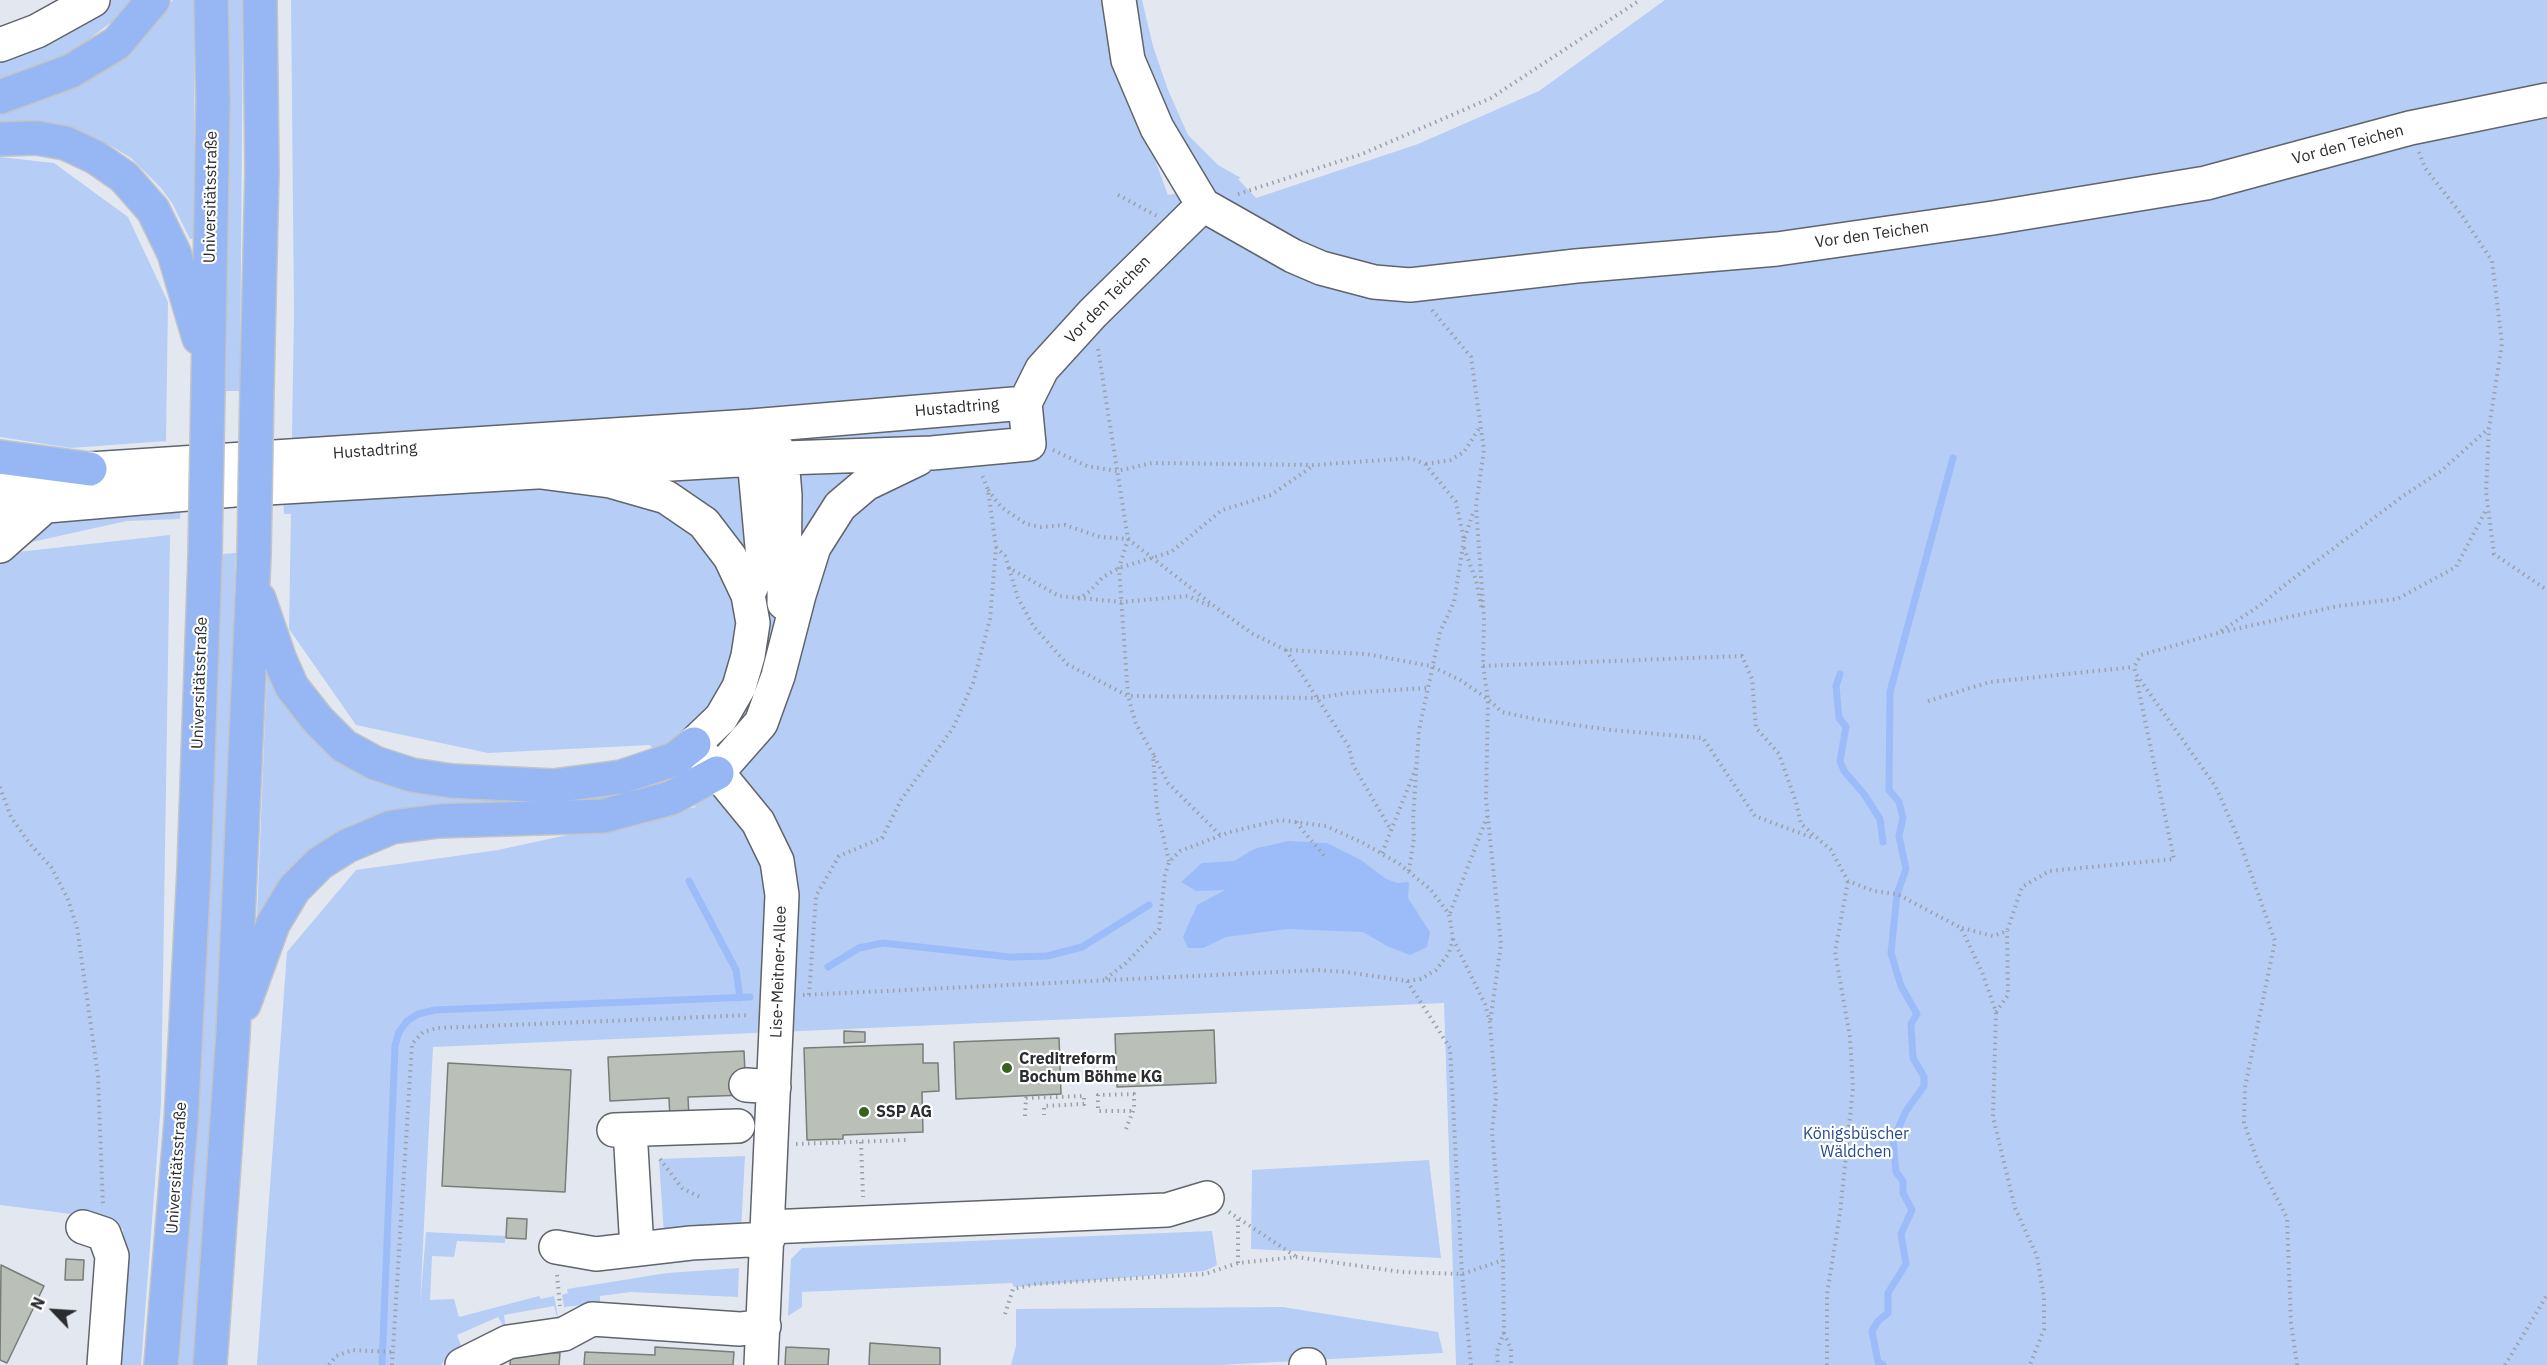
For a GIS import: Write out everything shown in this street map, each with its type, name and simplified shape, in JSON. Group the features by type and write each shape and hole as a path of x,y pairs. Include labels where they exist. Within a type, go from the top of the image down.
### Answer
{"highway":[{"path":"0,97 71,72 117,43 153,0"},
{"name":"Universitätsstraße","path":"161,1365 181,1122 194,870 208,378 213,100 211,0"},
{"path":"210,1365 233,1034 253,568 262,171 260,0"},
{"path":"0,139 37,138 65,143 95,157 124,177 153,210 174,252 208,378"},
{"path":"0,457 90,470"},
{"path":"253,568 280,660 292,687 318,720 344,746 375,763 412,775 452,781 553,786 621,777 675,759 694,744"},
{"path":"233,1034 273,924 294,889 320,863 347,846 392,827 439,820 603,816 671,798 717,773"}],"street":[{"path":"0,45 38,30 93,0"},
{"name":"Vor den Teichen","path":"1119,0 1128,60 1157,128 1203,205 1293,256 1321,268 1374,282 1410,285 1576,266 1777,249 1993,218 2206,183 2410,128 2547,100"},
{"name":"Vor den Teichen","path":"1025,403 1042,369 1093,313 1178,227 1203,205"},
{"path":"1025,403 1029,441"},
{"name":"Hustadtring","path":"0,480 90,470 751,426 1025,403"},
{"name":"Hustadtring","path":"751,426 768,459 787,539 783,639 778,676"},
{"name":"Hustadtring","path":"0,510 234,490 768,459 932,453 979,449 1029,441"},
{"name":"Hustadtring","path":"717,773 761,723 778,676 814,547 840,506 866,484 932,453"},
{"name":"Hustadtring","path":"748,595 763,558 768,459"},
{"name":"Hustadtring","path":"541,472 610,481 666,497 704,522 730,557 748,595 753,623 748,656 739,687 721,718 694,744"},
{"path":"0,546 45,506"},
{"name":"Lise-Meitner-Allee","path":"694,744 759,822 777,861 782,895 788,1002 760,1086 772,1144 761,1365"},
{"path":"637,1249 634,1129 738,1126"},
{"path":"556,1247 596,1254 768,1233 865,1224 1167,1210 1207,1198"},
{"path":"93,1231 112,1256 104,1365"},
{"path":"462,1365 508,1342 564,1334 592,1319 740,1329 764,1326"}],"path":[{"path":"1254,189 1362,154 1491,98 1640,0"},
{"path":"2410,128 2426,168 2461,214 2492,261 2502,343 2489,428 2487,508 2494,554 2547,590"},
{"path":"1118,195 1178,227"},
{"path":"1410,285 1472,357 1484,450 1476,506 1464,540"},
{"path":"1093,313 1128,539 1119,568 1128,696 1136,724 1168,783 1220,835"},
{"path":"1425,464 1450,460 1464,452 1481,426"},
{"path":"2218,633 2259,606 2290,580 2403,496 2441,471 2489,428"},
{"path":"1029,441 1087,466 1117,471 1152,463 1314,465 1410,458 1425,464 1456,502 1464,548 1458,569 1454,602 1440,632 1431,666 1419,730 1413,819 1414,838 1409,871"},
{"path":"788,1002 816,896 839,856 882,838 901,800 953,728 974,683 990,619 996,547 988,490 982,475 979,449"},
{"path":"1078,599 1102,578 1119,568 1171,552 1222,510 1271,495 1314,465"},
{"path":"988,490 1001,507 1026,524 1041,527 1065,525 1100,537 1128,539 1253,634 1287,650 1366,654 1431,666 1460,680 1488,699 1502,712 1611,730 1703,738 1755,816 1816,839"},
{"path":"1476,506 1484,618 1483,666 1488,699 1486,799 1501,944 1490,1023"},
{"path":"1996,1012 2008,995 2007,931 2022,886 2049,871 2174,859 2134,667 2141,655 2218,633 2338,606 2397,599 2456,567 2487,508"},
{"path":"996,547 1005,556 1018,598 1034,627 1067,664 1128,696 1317,698 1347,693 1427,688"},
{"path":"1464,548 1476,580 1484,618"},
{"path":"1009,568 1052,593 1078,599 1122,602 1188,596 1218,609"},
{"path":"1287,650 1349,747 1353,765 1391,830"},
{"path":"1483,666 1742,656 1752,679 1756,728 1779,754 1796,802 1801,824 1831,850 1848,881 1835,952 1850,1037 1853,1088 1840,1213 1827,1294 1827,1365"},
{"path":"1928,701 1990,682 2134,667"},
{"path":"2136,674 2216,787 2239,840 2275,941 2245,1087 2244,1123 2258,1162 2287,1218 2290,1323 2297,1365"},
{"path":"1104,980 1126,963 1159,929 1169,862 1157,810 1152,754"},
{"path":"1382,854 1417,765"},
{"path":"0,787 11,817 30,844 51,867 67,897 76,927 98,1076 93,1231"},
{"path":"1449,914 1488,816"},
{"path":"1169,862 1180,851 1220,835 1280,820 1326,826 1382,854 1409,871 1430,889 1449,914 1453,938 1485,1004 1490,1023 1496,1098 1492,1131 1503,1260 1504,1332 1511,1349 1511,1365"},
{"path":"1296,822 1326,858"},
{"path":"1848,881 1874,891 1897,894 1961,928 1993,936 2007,931"},
{"path":"1961,928 1983,972 1996,1012 1993,1117 2015,1208 2037,1256 2044,1298 2044,1329 2030,1365"},
{"path":"392,1365 412,1044 423,1032 449,1028 743,1014 788,1002 1104,980 1317,970 1407,981 1421,979 1436,970 1449,953 1453,938"},
{"path":"1407,981 1449,1048 1462,1274 1471,1365"},
{"path":"1126,1129 1133,1111 1134,1094 1098,1095 1098,1111 1133,1111"},
{"path":"1025,1116 1026,1098 1084,1096 1084,1104 1044,1106 1044,1115"},
{"path":"634,1129 682,1188 702,1198"},
{"path":"772,1144 906,1140"},
{"path":"861,1142 865,1224"},
{"path":"1207,1198 1296,1257"},
{"path":"1238,1263 1239,1219"},
{"path":"556,1247 558,1295 564,1334"},
{"path":"1005,1314 1013,1289 1036,1284 1205,1274 1238,1263 1296,1257 1402,1272 1462,1274 1503,1260"},
{"path":"2505,1365 2547,1294"},
{"path":"1498,1365 1497,1350 1504,1332"},
{"path":"329,1365 336,1356 352,1350 392,1352"}],"green space":[{"path":"98,0 133,0 125,12 69,54 0,81 0,50"},
{"path":"173,0 194,0 195,239 190,239 172,203 160,187 131,158 113,147 74,130 36,122 0,124 0,111 130,49 146,34"},
{"path":"228,0 243,0 240,391 226,391"},
{"name":"Königsbüscher Wäldchen","path":"291,0 1106,0 1113,46 1168,195 1211,186 1167,129 1133,42 1127,0 1142,0 1153,46 1168,90 1188,135 1218,165 1241,178 1238,179 1256,198 1418,144 1539,91 1665,0 2547,0 2547,1365 1456,1365 1444,1003 433,1047 420,1305 426,1232 505,1236 505,1243 457,1241 454,1257 432,1256 430,1300 454,1299 459,1317 539,1296 541,1299 554,1296 559,1322 554,1306 504,1315 506,1331 498,1317 457,1335 463,1350 450,1355 441,1365 257,1365 287,952 356,870 498,850 696,807 677,781 615,799 430,808 261,920 257,918 267,669 339,758 624,792 673,775 650,745 488,753 356,725 289,629 291,514 284,514 283,495 291,495 294,313"},
{"path":"0,157 54,163 128,217 168,302 166,441 71,448 0,437"},
{"path":"181,505 180,519 127,521 9,547 48,521"},
{"path":"170,535 161,1103 141,1365 113,1365 123,1229 87,1216 0,1205 0,554"},
{"path":"236,553 221,968 195,1365 176,1365 193,1174 206,968 222,554"},
{"path":"745,1156 741,1230 664,1235 659,1159"},
{"path":"1429,1160 1441,1258 1251,1249 1252,1170"},
{"path":"1212,1231 1217,1265 1205,1271 1014,1287 1012,1283 802,1292 802,1307 788,1316 791,1259 802,1248"},
{"path":"739,1268 738,1297 631,1292 600,1296 600,1303 564,1307 562,1295 568,1293 567,1289 667,1273"},
{"path":"1283,1307 1438,1332 1443,1353 1221,1365 1011,1365 1016,1346 1016,1309"}],"shaded area":[{"path":"1288,841 1327,843 1361,860 1386,879 1398,883 1409,882 1408,898 1430,932 1427,947 1410,955 1387,946 1363,932 1287,929 1226,937 1203,948 1188,948 1183,937 1197,905 1225,890 1196,891 1181,882 1202,863 1234,861 1254,849"}],"building":[{"path":"1214,1030 1216,1083 1117,1087 1115,1034"},
{"path":"844,1031 865,1032 865,1042 844,1043"},
{"name":"Creditreform Bochum Böhme KG","path":"1059,1038 1061,1094 956,1099 954,1042"},
{"name":"SSP AG","path":"923,1044 923,1063 938,1063 939,1091 922,1092 923,1132 843,1135 843,1139 807,1140 804,1048"},
{"path":"744,1051 746,1095 688,1097 689,1118 670,1119 669,1098 610,1101 608,1057"},
{"path":"448,1063 571,1070 565,1192 442,1186"},
{"path":"507,1218 527,1219 526,1239 506,1238"},
{"path":"66,1259 84,1260 83,1280 65,1280"},
{"path":"1,1265 44,1286 7,1363 0,1360"},
{"path":"870,1343 940,1348 940,1365 869,1365"},
{"path":"655,1347 734,1352 733,1365 584,1365 585,1352 655,1355"},
{"path":"786,1347 829,1349 828,1365 785,1365"},
{"path":"511,1351 560,1353 559,1365 510,1365"}],"waterway":[{"path":"1883,1365 1878,1362 1872,1331 1878,1321 1888,1313 1888,1293 1906,1264 1901,1234 1912,1210 1903,1193 1903,1181 1896,1172 1893,1140 1906,1111 1924,1086 1924,1077 1913,1058 1911,1024 1917,1014 1901,986 1891,953 1897,894 1906,869 1899,836 1903,818 1899,802 1889,790 1890,692 1953,458"},
{"path":"1840,674 1836,686 1839,718 1846,727 1840,761 1844,771 1864,794 1880,819 1883,842"},
{"path":"689,881 736,970 740,998"},
{"path":"828,967 859,948 883,943 1010,957 1047,956 1082,947 1149,905"},
{"path":"382,1365 395,1046 399,1032 407,1021 418,1014 435,1010 750,997"}],"place":[{"name":"Creditreform Bochum Böhme KG","path":"1007,1068"},
{"name":"SSP AG","path":"864,1112"}]}
